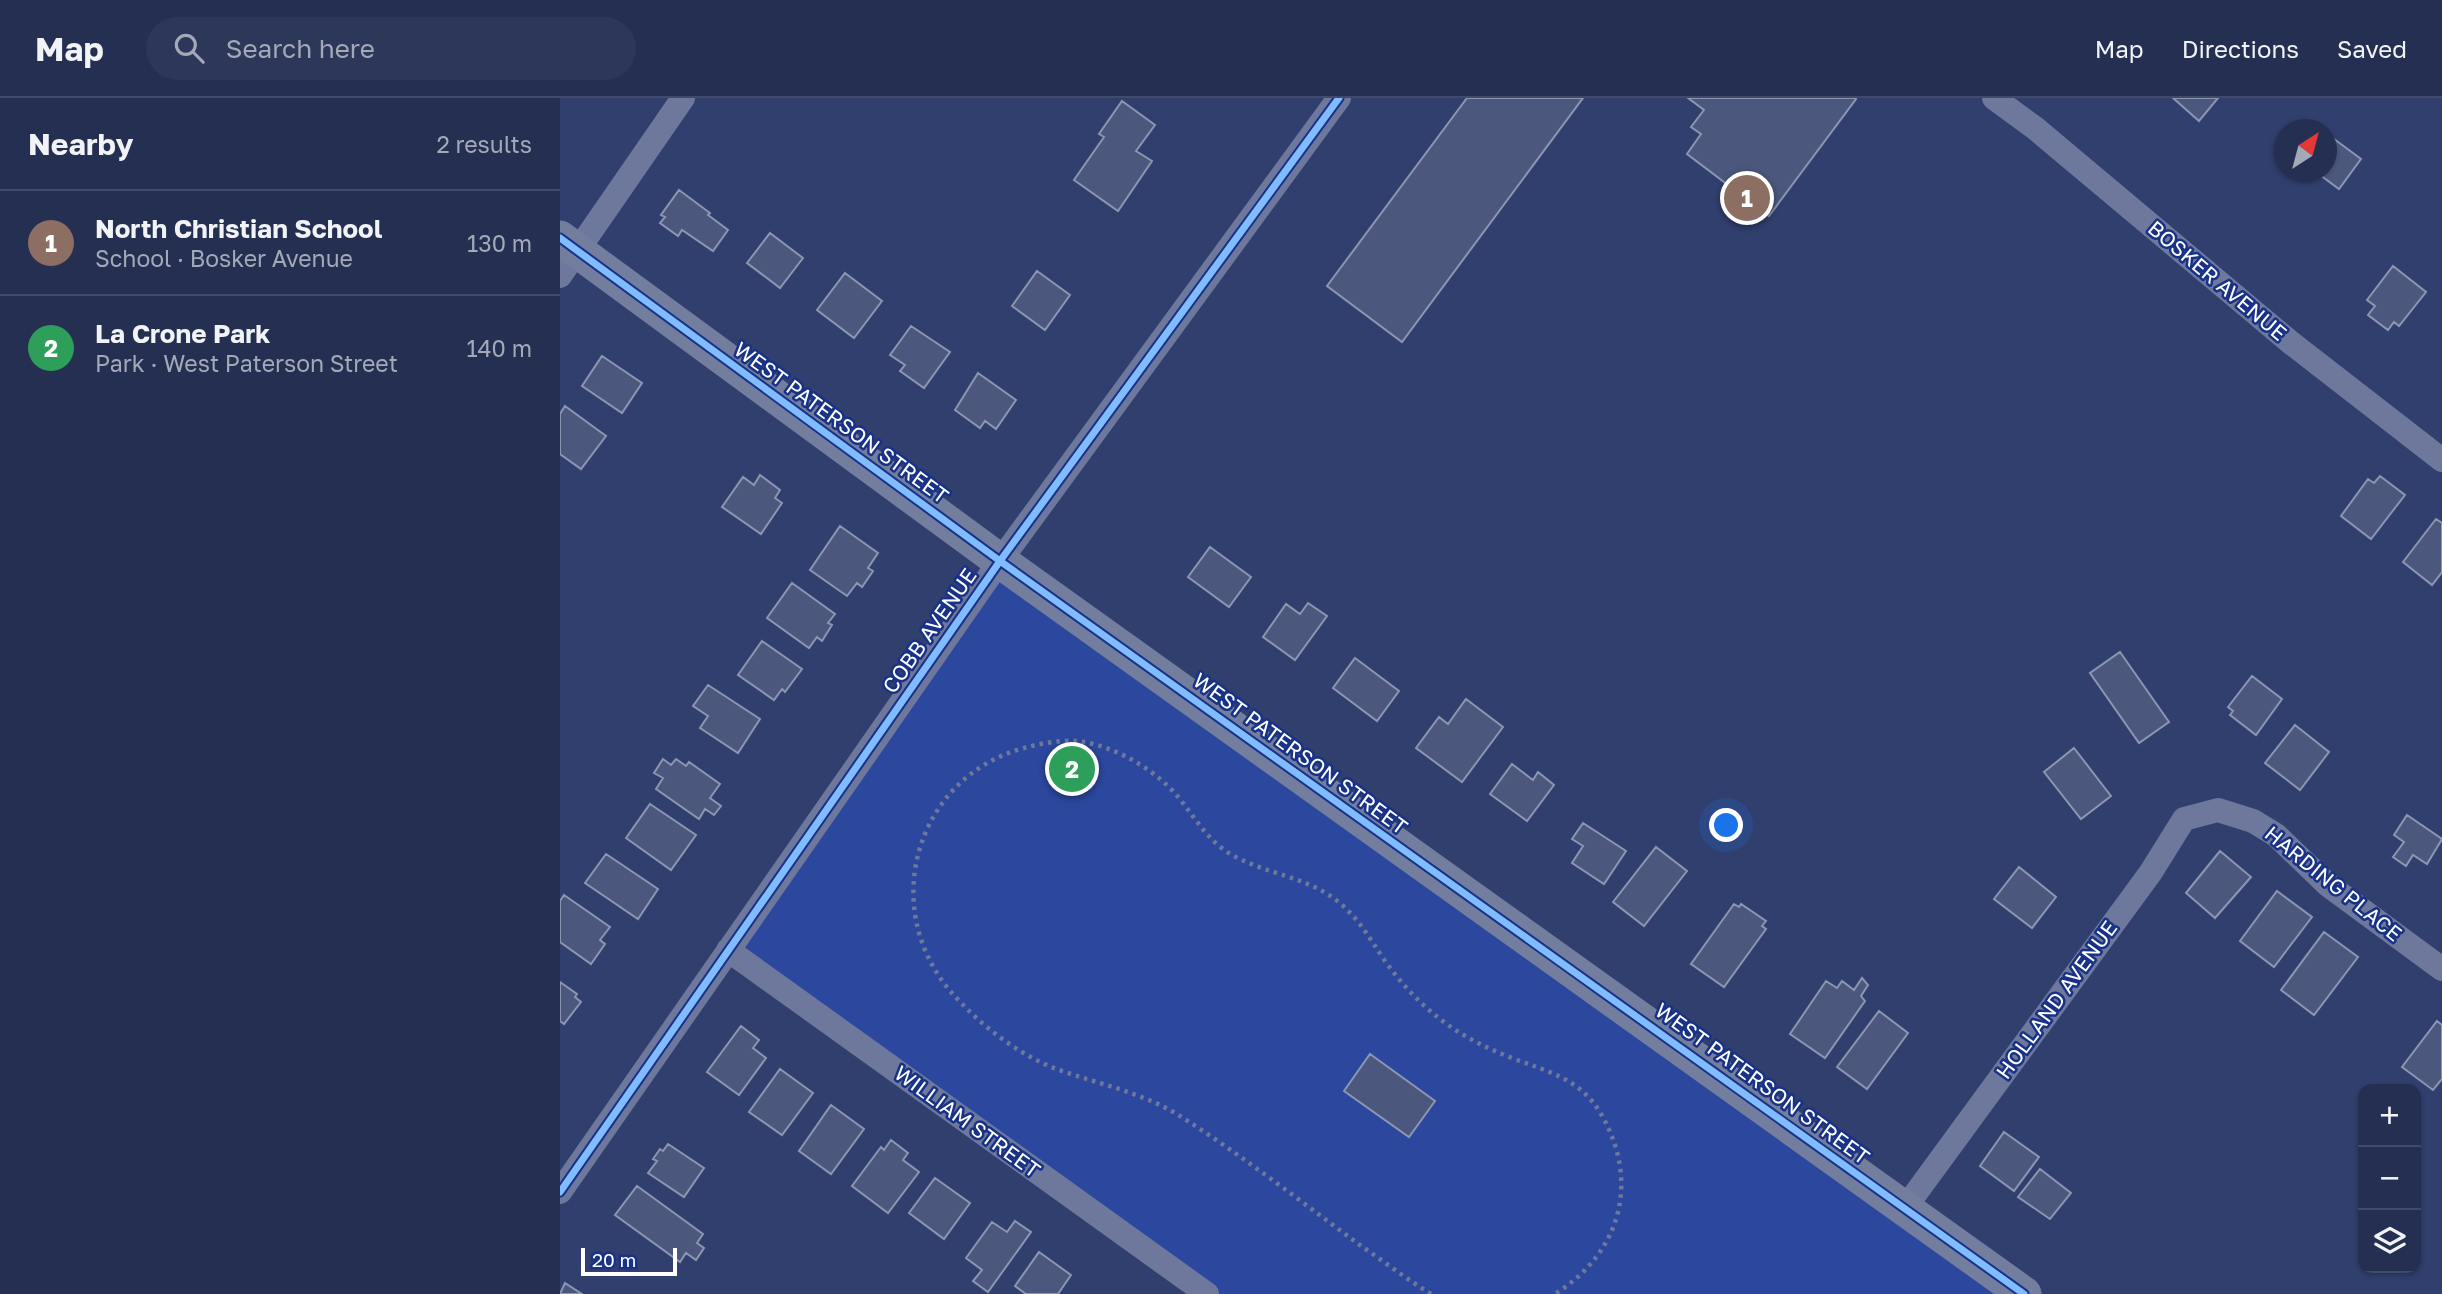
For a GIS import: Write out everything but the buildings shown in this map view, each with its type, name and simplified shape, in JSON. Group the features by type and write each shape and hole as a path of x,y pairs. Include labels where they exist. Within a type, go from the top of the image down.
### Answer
{"street":[{"path":"566,255 683,98"},
{"name":"COBB AVENUE","path":"560,1192 1000,561 1339,98"},
{"name":"BOSKER AVENUE","path":"1994,98 2035,128 2290,342 2442,460"},
{"name":"WEST PATERSON STREET","path":"566,255 1000,561 2024,1294"},
{"name":"HOLLAND AVENUE","path":"1905,1208 2151,872 2184,819 2218,810"},
{"name":"HARDING PLACE","path":"2218,810 2253,821 2276,835 2328,885 2442,969"},
{"name":"WILLIAM STREET","path":"728,950 1207,1294"}],"path":[{"path":"1431,1294 1180,1116 1130,1091 1059,1070 1035,1059 990,1029 952,993 934,969 924,949 916,923 913,881 916,857 937,811 952,791 971,773 1007,752 1058,742 1078,741 1099,746 1131,760 1171,790 1201,830 1234,856 1304,881 1329,894 1341,904 1360,922 1405,988 1443,1021 1491,1050 1564,1077 1582,1092 1598,1108 1614,1143 1619,1163 1620,1203 1610,1235 1595,1262 1555,1294"}],"shaded area":[{"path":"1000,561 2024,1294 1207,1294 728,950"}],"cycle path":[{"path":"560,1192 1000,561 1339,98"},
{"path":"560,238 1000,561 2024,1294"}],"place":[{"name":"North Christian School","path":"1747,198"},
{"name":"La Crone Park","path":"1072,769"}]}
